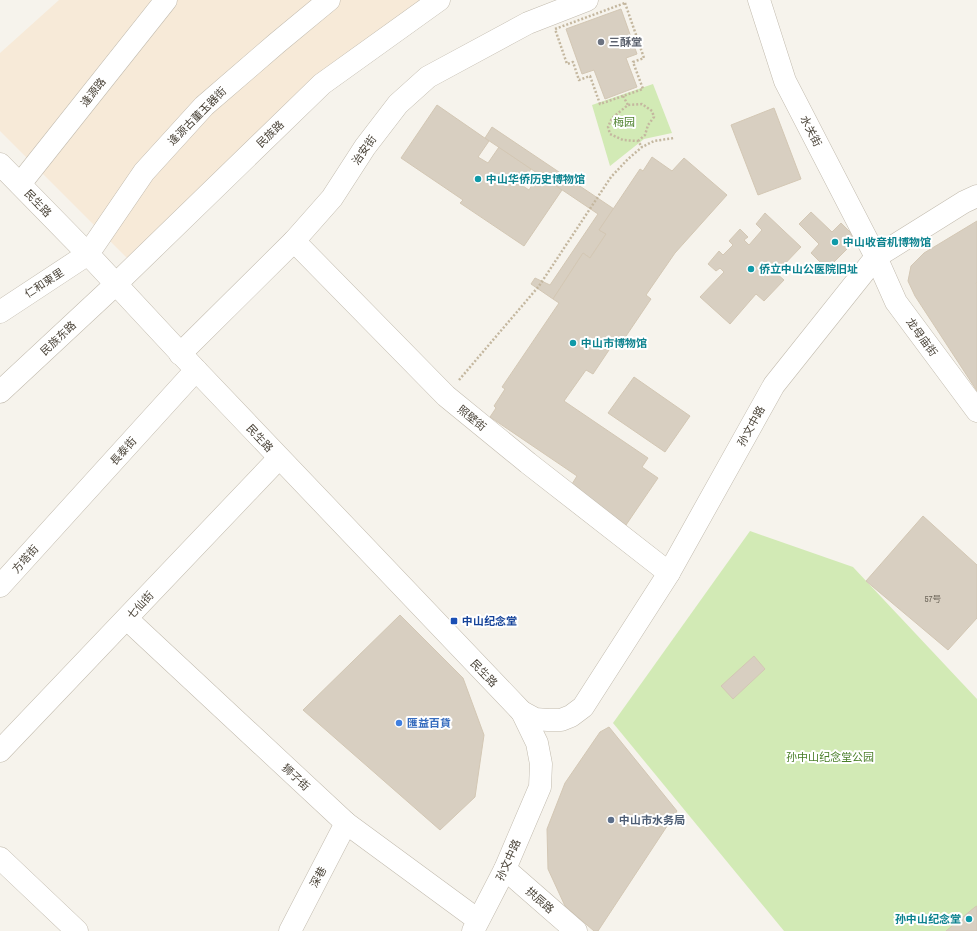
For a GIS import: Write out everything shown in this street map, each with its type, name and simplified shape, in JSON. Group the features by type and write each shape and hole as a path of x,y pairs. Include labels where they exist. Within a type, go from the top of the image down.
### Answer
{"street":[{"name":"逢源路","path":"20,184 166,0"},
{"name":"逢源古董玉器街","path":"88,254 144,172 204,106 329,0"},
{"name":"民族路","path":"116,284 322,84 439,0"},
{"name":"治安街","path":"180,354 294,241 332,198 365,147 398,104 428,77 528,23 587,0"},
{"name":"水关街","path":"759,0 785,81 876,257"},
{"name":"民生路","path":"0,164 88,254 180,354 522,712"},
{"name":"孙文中路","path":"522,712 535,719 561,720 571,716 583,707 669,573 774,385 876,257 964,202 977,196"},
{"name":"照壁街","path":"294,241 446,396 528,463 669,573"},
{"name":"仁和東里","path":"0,312 88,254"},
{"name":"龙母庙街","path":"876,257 896,302 977,411"},
{"name":"民族东路","path":"0,392 116,284"},
{"name":"長泰街","path":"50,531 196,370"},
{"name":"七仙街","path":"0,751 279,458"},
{"name":"方塔街","path":"0,586 50,531"},
{"name":"狮子街","path":"126,619 346,823 476,926"},
{"name":"孙文中路","path":"476,926 504,870 540,787 541,764 537,743 522,712"},
{"name":"深巷","path":"290,931 346,823"},
{"path":"0,858 77,931"},
{"name":"拱辰路","path":"504,870 576,931"}],"path":[{"path":"625,3 644,58 633,62 643,89 623,96 600,104 590,76 579,80 573,62 568,64 555,29 625,3"},
{"path":"623,96 628,105"},
{"path":"642,104 652,111 654,117 648,125 645,135 638,141 623,140 616,137 610,134 608,128 612,118 628,105 642,104"},
{"path":"446,396 539,286 611,177 642,147 654,141 674,138"},
{"path":"638,141 642,147"}],"shaded area":[{"path":"59,0 432,0 128,259 0,131 0,53"}],"green space":[{"name":"梅园","path":"653,84 672,133 644,139 610,166 592,105"},
{"name":"孙中山纪念堂公园","path":"750,531 853,567 977,699 977,931 784,931 613,723"}],"building":[{"name":"三酥堂","path":"621,9 637,54 626,58 637,87 605,99 594,70 582,74 566,29"},
{"name":"中山华侨历史博物馆","path":"437,105 489,141 478,157 488,163 499,147 531,169 520,184 529,190 539,174 562,190 524,246 460,203 463,200 401,158"},
{"path":"774,108 801,179 758,195 731,125"},
{"path":"492,127 614,209 599,230 606,234 590,258 583,253 553,299 531,284 535,278 550,285 598,214 485,138"},
{"name":"中山市博物馆","path":"652,157 672,171 684,158 727,195 675,253 646,295 651,299 620,345 615,341 593,374 586,370 564,401 648,458 642,467 658,478 626,525 578,491 580,489 572,484 577,476 490,417 496,408 494,406 505,389 502,387 559,303 553,299 583,253 590,258 606,234 599,230 640,169 643,171"},
{"name":"中山收音机博物馆","path":"811,212 832,232 841,223 857,239 827,269 811,253 819,244 799,224"},
{"name":"侨立中山公医院旧址","path":"765,213 801,247 776,273 784,280 764,301 756,294 730,324 700,297 724,272 720,268 716,271 708,264 719,251 723,255 733,245 729,241 740,229 748,237 744,240 749,245 762,230 756,224"},
{"path":"977,221 977,391 915,296 908,281 911,266 924,253"},
{"path":"634,377 690,416 665,452 608,413"},
{"path":"923,516 977,565 977,618 948,650 866,581"},
{"name":"匯益百貨","path":"400,615 463,678 484,735 475,797 440,830 303,710"},
{"path":"754,656 765,669 733,699 721,686"},
{"name":"中山市水务局","path":"609,727 677,811 598,931 594,931 565,906 548,869 547,829 565,783 600,732"},
{"name":"孙中山纪念堂","path":"977,906 977,931 946,931 975,907"}],"place":[{"name":"三酥堂","path":"601,42"},
{"name":"中山华侨历史博物馆","path":"478,179"},
{"name":"中山收音机博物馆","path":"835,242"},
{"name":"侨立中山公医院旧址","path":"751,269"},
{"name":"中山市博物馆","path":"573,343"},
{"name":"中山纪念堂","path":"454,621"},
{"name":"匯益百貨","path":"399,723"},
{"name":"中山市水务局","path":"611,820"},
{"name":"孙中山纪念堂","path":"969,919"}]}
